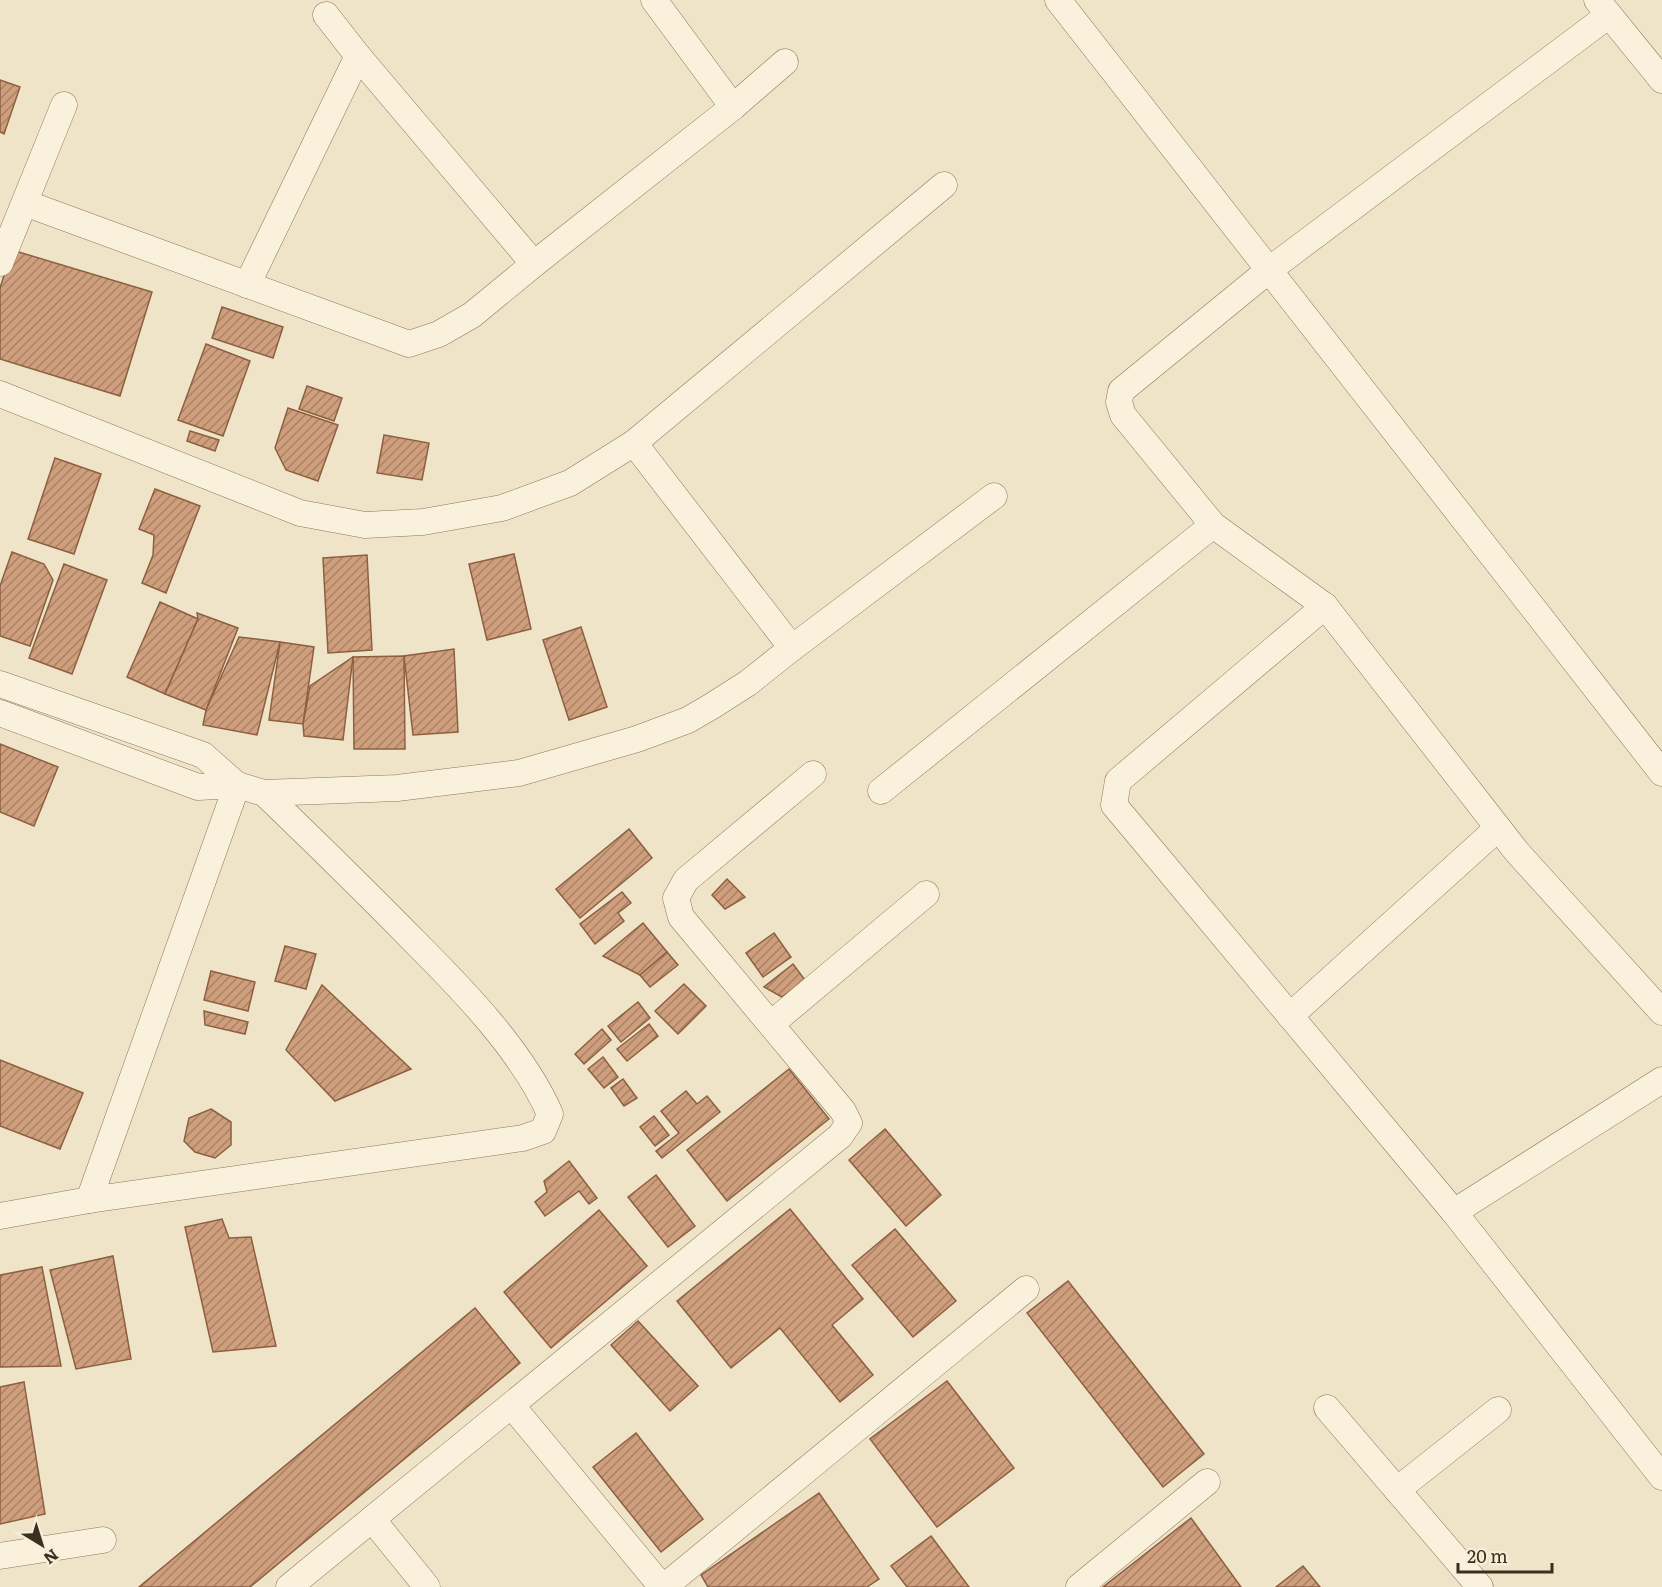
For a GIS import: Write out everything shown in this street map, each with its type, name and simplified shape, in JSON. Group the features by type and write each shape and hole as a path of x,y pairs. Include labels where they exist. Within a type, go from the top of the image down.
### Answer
{"street":[{"path":"654,0 733,107"},
{"path":"1058,0 1662,773"},
{"path":"1662,80 1603,8 1269,270 1121,391 1119,402 1123,415 1213,525 1325,606 1517,852 1662,1012"},
{"path":"326,15 534,264"},
{"path":"247,285 358,56"},
{"path":"25,203 409,344 439,334 472,315 786,62"},
{"path":"0,263 64,105"},
{"path":"0,394 300,513 365,525 423,522 502,508 570,483 634,443 944,185"},
{"path":"634,443 792,648"},
{"path":"0,713 198,787 237,785 264,793 397,788 519,773 637,739 688,720 748,683 994,496"},
{"path":"882,791 1213,525"},
{"path":"1325,606 1118,781 1114,805 1454,1212 1662,1478"},
{"path":"0,684 203,755 237,785"},
{"path":"289,1587 840,1136 849,1123 843,1111 681,917 676,897 686,880 813,774"},
{"path":"89,1200 237,785"},
{"path":"0,1216 89,1200 523,1138 543,1131 550,1114 541,1093 468,996 264,793"},
{"path":"1290,1016 1498,828"},
{"path":"771,1024 926,894"},
{"path":"1454,1212 1662,1080"},
{"path":"512,1406 663,1587 1026,1290"},
{"path":"1327,1407 1480,1587"},
{"path":"1397,1490 1498,1410"},
{"path":"1079,1587 1207,1482"},
{"path":"372,1519 427,1587"},
{"path":"0,1556 103,1540"}],"building":[{"path":"0,80 20,87 4,134 0,132"},
{"path":"12,250 152,292 120,396 0,359 0,288"},
{"path":"222,307 283,327 273,358 212,338"},
{"path":"206,344 250,361 223,436 178,420"},
{"path":"307,386 342,398 334,421 299,409"},
{"path":"288,408 338,425 318,481 286,470 275,448"},
{"path":"190,431 219,440 215,451 187,441"},
{"path":"384,435 429,443 422,480 377,473"},
{"path":"55,458 101,474 74,554 28,539"},
{"path":"155,489 200,506 166,593 142,583 153,555 154,535 139,529"},
{"path":"12,552 44,564 53,580 30,646 0,636 0,586"},
{"path":"514,554 531,629 487,640 469,564"},
{"path":"367,555 372,650 328,653 323,558"},
{"path":"64,564 107,580 72,674 29,658"},
{"path":"160,602 198,619 165,694 127,677"},
{"path":"197,613 238,628 206,710 165,694 198,619"},
{"path":"581,627 607,707 569,720 543,640"},
{"path":"239,637 280,642 257,735 203,725 206,710"},
{"path":"280,642 314,647 303,724 269,720"},
{"path":"454,649 458,732 413,735 404,656"},
{"path":"404,656 405,749 354,749 353,657"},
{"path":"353,657 343,740 304,736 303,724 310,686"},
{"path":"0,744 58,767 34,826 0,812"},
{"path":"629,829 652,858 580,918 556,889"},
{"path":"727,879 745,897 725,909 712,895"},
{"path":"622,892 631,903 618,913 624,921 595,944 580,924"},
{"path":"643,923 667,952 640,975 603,956"},
{"path":"774,933 791,957 763,977 746,953"},
{"path":"285,946 316,954 306,989 275,981"},
{"path":"667,952 678,965 650,987 640,975"},
{"path":"793,964 805,980 782,997 764,987"},
{"path":"211,971 255,982 248,1011 204,1000"},
{"path":"684,984 706,1006 678,1034 655,1011"},
{"path":"322,985 411,1069 335,1101 286,1050"},
{"path":"638,1002 650,1018 621,1042 608,1026"},
{"path":"204,1011 248,1022 245,1034 205,1025"},
{"path":"649,1024 658,1036 627,1061 617,1049"},
{"path":"602,1029 611,1040 584,1064 575,1054"},
{"path":"603,1057 618,1077 604,1088 588,1069"},
{"path":"0,1060 83,1093 60,1149 0,1126"},
{"path":"789,1069 829,1119 727,1201 687,1150"},
{"path":"623,1079 637,1098 624,1106 611,1088"},
{"path":"686,1091 697,1104 707,1096 720,1112 662,1158 656,1151 679,1133 661,1111"},
{"path":"211,1109 231,1122 231,1145 215,1158 195,1152 184,1141 189,1118"},
{"path":"654,1116 669,1135 655,1146 640,1127"},
{"path":"885,1129 941,1195 906,1226 849,1160"},
{"path":"569,1161 597,1198 589,1204 579,1191 545,1216 535,1202 547,1192 544,1181"},
{"path":"656,1175 695,1226 668,1247 628,1197"},
{"path":"790,1209 863,1299 832,1325 873,1375 840,1402 780,1328 731,1368 677,1301"},
{"path":"599,1210 647,1266 551,1348 504,1292"},
{"path":"222,1219 229,1238 251,1237 276,1346 213,1352 185,1227"},
{"path":"895,1229 956,1301 913,1337 852,1265"},
{"path":"113,1256 131,1359 76,1369 50,1270"},
{"path":"42,1267 61,1366 0,1367 0,1275"},
{"path":"1068,1281 1204,1454 1163,1487 1027,1313"},
{"path":"475,1308 520,1363 250,1587 139,1587"},
{"path":"638,1321 698,1386 670,1411 611,1345"},
{"path":"947,1381 1014,1468 937,1527 870,1439"},
{"path":"24,1382 45,1514 0,1524 0,1387"},
{"path":"636,1433 703,1519 661,1552 593,1467"},
{"path":"819,1493 879,1579 867,1587 708,1587 701,1575"},
{"path":"1191,1518 1241,1587 1103,1587"},
{"path":"931,1536 969,1587 907,1587 891,1566"},
{"path":"1303,1566 1320,1587 1276,1587"}]}
